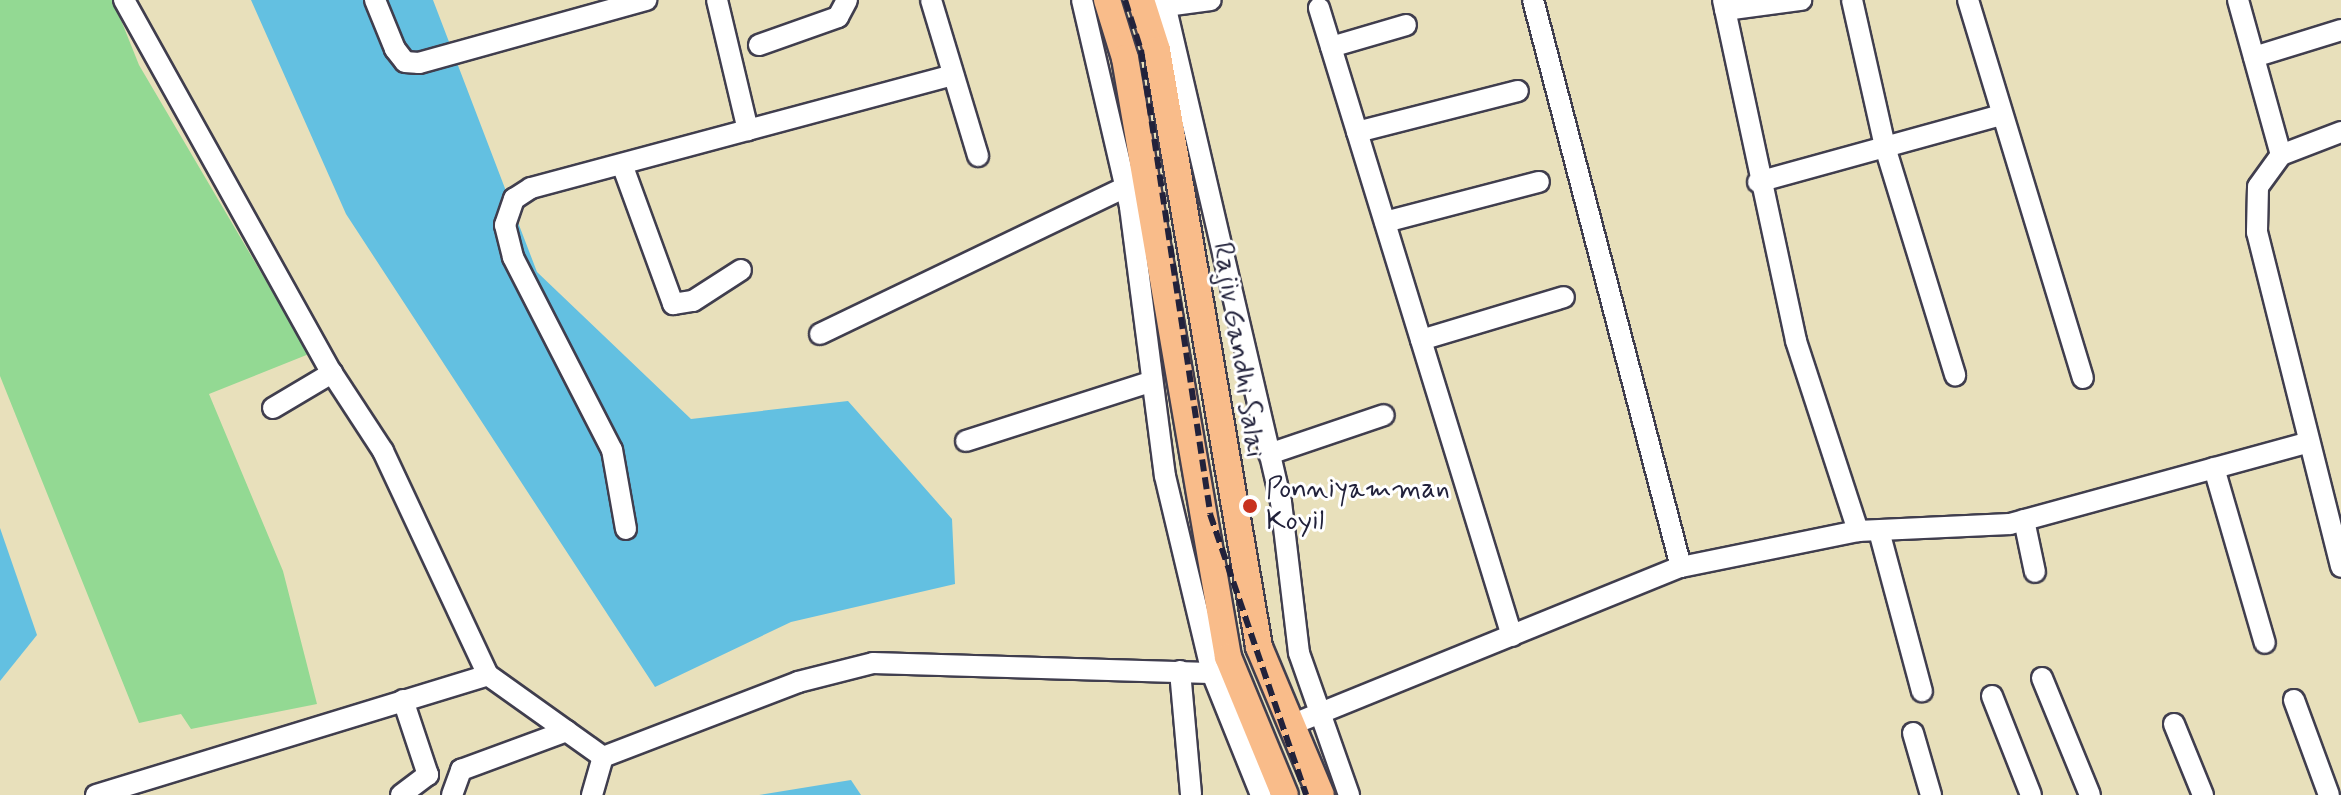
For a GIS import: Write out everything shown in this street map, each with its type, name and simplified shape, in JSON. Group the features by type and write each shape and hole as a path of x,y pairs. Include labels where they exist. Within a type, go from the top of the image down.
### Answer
{"main road":[{"path":"1107,0 1125,58 1223,674 1285,795"},
{"name":"Rajiv Gandhi Salai","path":"1157,2 1157,50 1235,533 1259,647 1321,795"}],"street":[{"path":"124,0 332,373 383,451 488,675 603,757"},
{"path":"375,0 395,49 405,62 419,63 646,0"},
{"path":"717,0 748,130"},
{"path":"759,45 838,17 847,0"},
{"path":"931,0 978,156"},
{"path":"1082,0 1126,187 1150,382 1223,674 1261,795"},
{"path":"1211,0 1157,2 1269,454 1299,653 1349,795"},
{"path":"1533,0 1681,567"},
{"path":"1801,0 1724,5 1758,182 1796,341 1868,531 1922,691"},
{"path":"1852,0 1885,147 1955,375"},
{"path":"1968,0 2083,378"},
{"path":"2238,0 2281,155"},
{"path":"1319,8 1512,636"},
{"path":"1331,47 1406,25"},
{"path":"2254,57 2341,30"},
{"path":"626,529 612,450 513,257 505,225 514,199 531,188 623,167 952,75"},
{"path":"1357,132 1518,91"},
{"path":"1758,182 2002,115"},
{"path":"2341,132 2281,155 2258,187 2257,232 2306,443 2341,567"},
{"path":"623,167 673,304 693,301 741,270"},
{"path":"1385,222 1539,182"},
{"path":"820,334 1126,187"},
{"path":"1421,340 1564,297"},
{"path":"273,408 332,373"},
{"path":"966,441 1150,382"},
{"path":"1269,454 1384,415"},
{"path":"1291,725 1681,567 1868,531 2024,520 2306,443"},
{"path":"2214,468 2265,643"},
{"path":"2024,520 2035,572"},
{"path":"603,757 798,682 873,663 1223,674"},
{"path":"1180,671 1188,794"},
{"path":"96,795 488,675"},
{"path":"2042,678 2090,795"},
{"path":"1992,696 2031,795"},
{"path":"403,700 428,762 423,784"},
{"path":"2294,700 2329,795"},
{"path":"2174,724 2203,795"},
{"path":"401,795 567,731"},
{"path":"1913,733 1931,795"},
{"path":"592,795 603,757"},
{"path":"452,795 461,770"}],"green space":[{"path":"0,0 113,0 139,65 309,354 209,394 283,571 317,704 191,729 181,714 139,723 0,376"}],"water":[{"path":"251,0 433,0 537,272 691,419 848,401 952,519 955,584 791,622 655,687 346,214"},
{"path":"0,528 37,635 0,681"},
{"path":"851,780 861,795 759,795"}],"railway":[{"path":"1125,0 1141,50 1210,514 1306,795"}],"place":[{"name":"Ponniyamman Koyil","path":"1250,506"}]}
